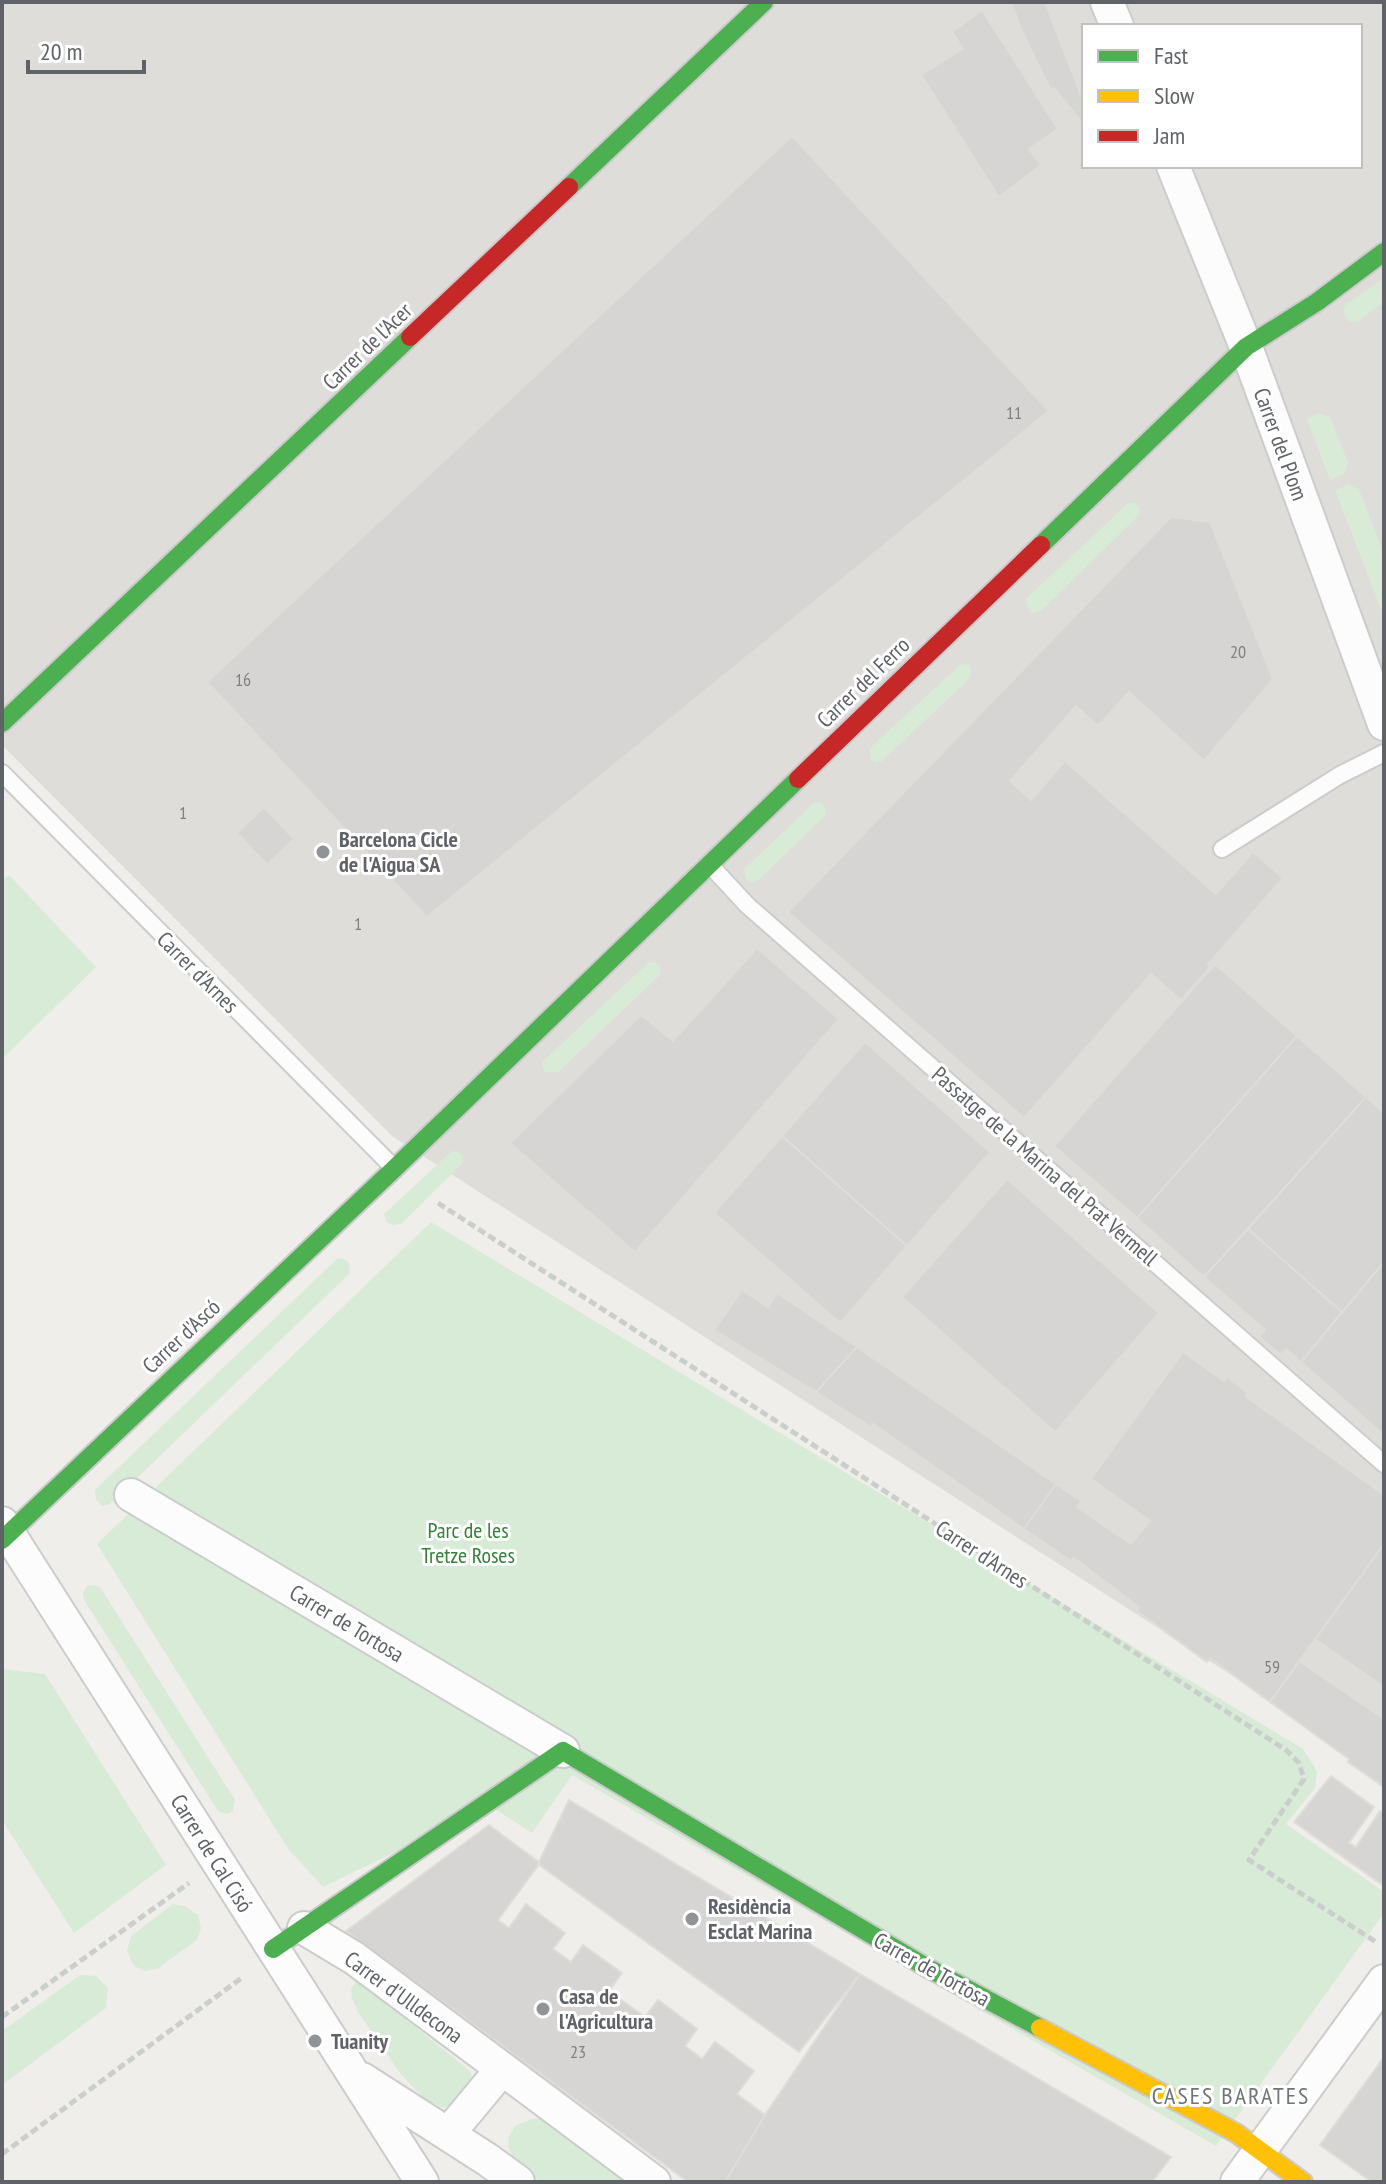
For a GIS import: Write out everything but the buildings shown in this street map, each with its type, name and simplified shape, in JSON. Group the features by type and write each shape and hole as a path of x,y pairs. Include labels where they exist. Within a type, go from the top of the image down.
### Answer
{"street":[{"name":"Carrer de l'Acer","path":"2,723 764,2"},
{"path":"1107,2 1116,24"},
{"name":"Carrer del Plom","path":"1174,168 1246,347 1384,724"},
{"name":"Carrer del Ferro","path":"394,1169 1246,347 1317,302 1384,252"},
{"name":"Carrer d'Ascó","path":"4,1532 394,1169"},
{"name":"Carrer de Tortosa","path":"131,1495 926,1967 1236,2133 1303,2182"},
{"name":"Carrer de Cal Cisó","path":"4,1532 263,1960 349,2070 422,2182"},
{"path":"263,1960 304,1928 563,1751"},
{"name":"Carrer d'Ulldecona","path":"304,1928 354,1958 654,2182"},
{"path":"1237,2182 1384,1981"},
{"path":"448,2134 502,2069"},
{"path":"349,2070 518,2182"}],"lane":[{"path":"1222,849 1340,775 1384,753"},
{"name":"Carrer d'Arnes","path":"2,773 394,1169"},
{"name":"Passatge de la Marina del Prat Vermell","path":"709,864 747,905 1384,1464"}],"path":[{"name":"Carrer d'Arnes","path":"438,1203 1286,1750 1299,1763 1304,1779 1249,1860 1376,1942"},
{"path":"2,2017 193,1880"},
{"path":"2,2154 263,1960"}],"shaded area":[{"path":"2,2 1384,2 1384,1773 392,1136 2,745"}],"green space":[{"path":"1384,278 1384,302 1357,322 1349,321 1343,313 1345,305"},
{"path":"1318,413 1330,417 1348,462 1345,473 1330,480 1307,419"},
{"path":"1348,485 1359,489 1384,554 1384,617 1335,490"},
{"path":"1128,503 1139,507 1140,514 1041,611 1032,613 1026,599"},
{"path":"968,664 971,668 970,678 882,761 875,762 870,758 870,748 960,665"},
{"path":"814,803 825,807 826,815 758,880 751,883 746,879 744,869"},
{"path":"9,875 96,967 2,1059 2,881"},
{"path":"648,963 660,966 660,975 558,1072 544,1071 542,1062"},
{"path":"452,1151 463,1156 463,1163 401,1224 386,1222 384,1214"},
{"name":"Parc de les Tretze Roses","path":"431,1222 1303,1749 1317,1771 1315,1788 1286,1824 1384,1892 1384,1913 1216,2146 572,1775 532,1833 490,1806 323,1887 289,1850 97,1544"},
{"path":"338,1258 349,1263 350,1273 110,1504 102,1506 96,1499 95,1490"},
{"path":"87,1586 100,1587 235,1800 233,1811 227,1814 218,1811 84,1600 83,1593"},
{"path":"2,1669 45,1674 166,1865 74,1933 2,1820"},
{"path":"173,1904 185,1906 198,1915 201,1928 197,1940 157,1969 145,1971 134,1966 127,1951 131,1936"},
{"path":"80,1975 96,1976 108,1988 106,2008 2,2085 2,2031"},
{"path":"356,1982 364,1985 471,2072 470,2086 465,2096 443,2108 424,2099 400,2073 358,2012 351,1988"},
{"path":"543,2118 632,2182 541,2182 516,2163 508,2147 515,2126"}],"traffic: fast":[{"path":"569,187 764,2"},
{"path":"1041,545 1246,347 1317,302 1384,252"},
{"path":"2,723 410,337"},
{"path":"2,1540 394,1169 798,779"},
{"path":"273,1949 563,1751 926,1967 1040,2028"}],"traffic: slow":[{"path":"1040,2028 1236,2133 1303,2182"}],"traffic: jam":[{"path":"410,337 569,187"},
{"path":"798,779 1041,545"}],"place":[{"name":"Barcelona Cicle de l'Aigua SA","path":"323,852"},
{"name":"Residència Esclat Marina","path":"692,1919"},
{"name":"Casa de l'Agricultura","path":"543,2009"},
{"name":"Tuanity","path":"315,2041"}],"district":[{"name":"CASES BARATES","path":"1231,2096"}]}
